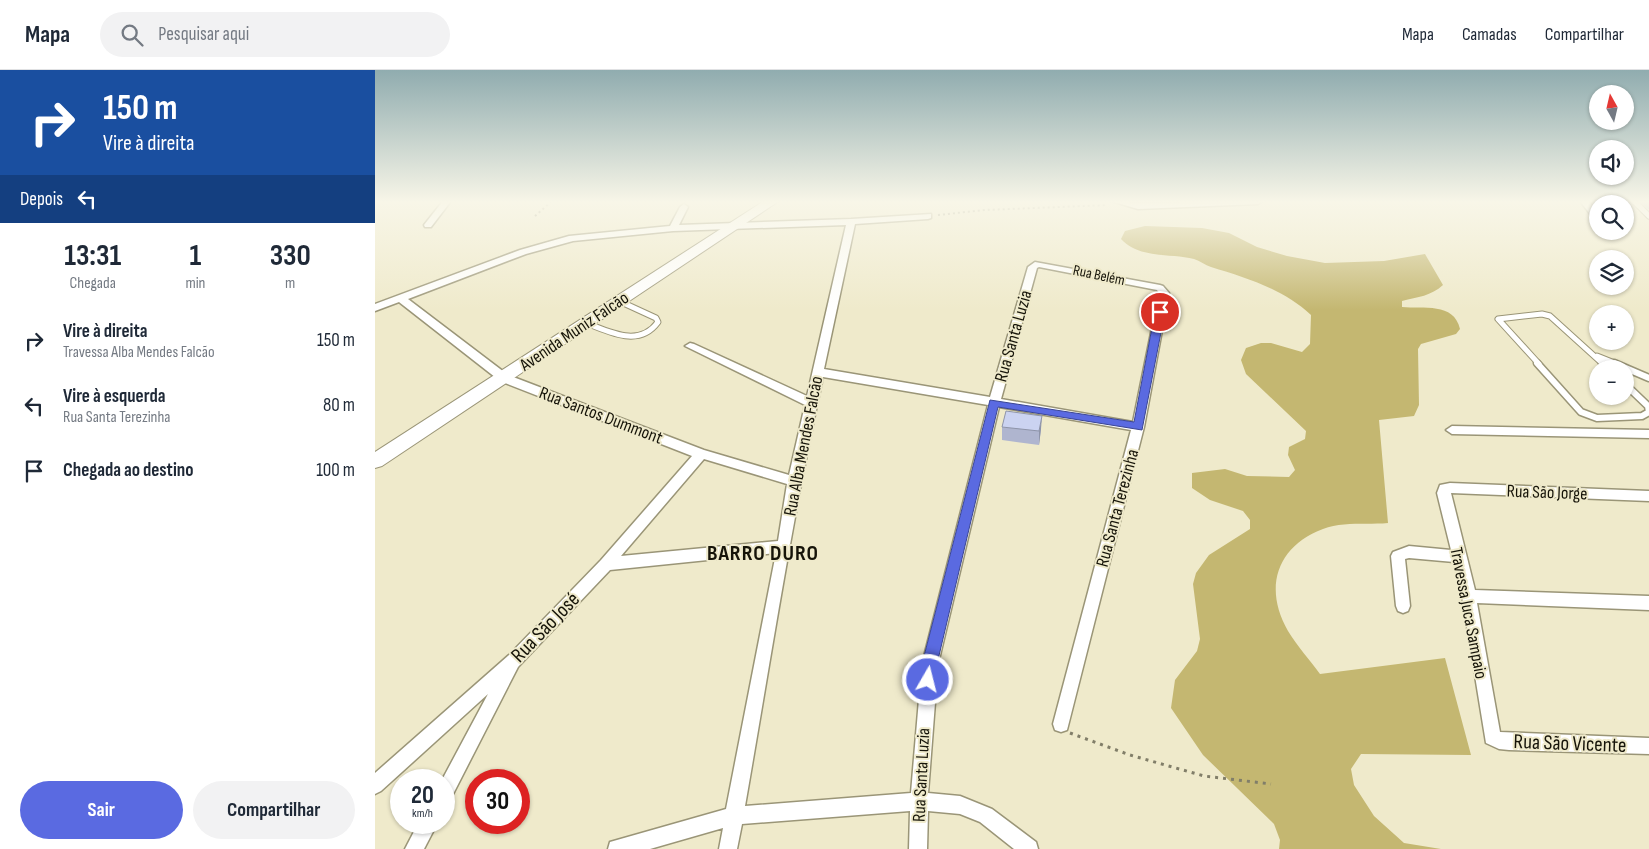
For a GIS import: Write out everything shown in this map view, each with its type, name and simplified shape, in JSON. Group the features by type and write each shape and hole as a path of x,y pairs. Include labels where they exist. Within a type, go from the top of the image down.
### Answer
{"main road":[{"name":"Avenida Muniz Falcão","path":"375,461 504,378 714,237"}],"street":[{"path":"375,308 523,252 579,237"},
{"name":"Rua Alba Mendes Falcão","path":"728,849 784,546 794,480 848,237"},
{"name":"Rua Belém","path":"1034,265 1068,269 1163,290"},
{"name":"Rua Santa Luzia","path":"918,849 919,801 930,664 994,403 1034,265"},
{"name":"Rua Santa Terezinha","path":"1061,724 1139,427 1163,290"},
{"name":"Rua Santos Dummont","path":"400,298 504,378 701,454 794,480"},
{"path":"690,346 811,403"},
{"path":"819,372 1139,427"},
{"path":"1452,430 1649,434"},
{"name":"Rua São José","path":"375,785 515,660 606,564 701,454"},
{"name":"Rua São Jorge","path":"1445,489 1649,496"},
{"name":"Travessa Juca Sampaio","path":"1445,489 1444,496 1469,596 1492,737"},
{"path":"606,564 784,546"},
{"path":"1403,606 1398,556 1409,552 1459,557"},
{"path":"1469,596 1649,603"},
{"path":"455,773 515,660"},
{"name":"Rua São Vicente","path":"1492,737 1499,741 1509,742 1649,746"},
{"path":"617,849 734,816 919,801 960,805 986,815 1029,849"},
{"path":"415,849 423,834"}],"lane":[{"path":"586,323 627,338 642,336 658,322 656,318 619,301"},
{"path":"1598,360 1550,316 1542,314 1498,319 1581,412 1597,418 1642,416 1649,412 1648,406 1634,393"},
{"path":"1592,354 1649,378"}],"path":[{"path":"1061,724 1076,736 1131,755 1204,776 1271,784"}],"shaded area":[{"path":"1122,237 1238,237 1257,247 1287,256 1325,263 1384,261 1425,254 1443,285 1429,294 1402,301 1402,307 1445,311 1457,320 1460,329 1456,334 1421,344 1418,349 1419,405 1414,416 1379,420 1388,523 1339,525 1307,536 1285,557 1279,570 1276,584 1276,599 1280,615 1295,642 1320,674 1445,658 1471,755 1361,754 1351,769 1354,785 1374,816 1404,843 1441,849 1279,849 1280,840 1274,824 1203,755 1171,708 1175,680 1197,651 1200,639 1193,584 1196,573 1209,555 1250,529 1250,520 1243,511 1210,500 1192,488 1192,473 1225,469 1247,476 1289,477 1295,470 1288,455 1289,447 1305,439 1306,431 1246,374 1241,360 1246,348 1261,343 1271,343 1302,352 1310,344 1311,315 1289,298 1264,285 1211,267 1194,259 1146,253 1128,245 1121,239"}],"building":[{"path":"1006,411 1042,416 1039,431 1002,427"}],"district":[{"name":"BARRO DURO","path":"763,552"}],"route":[{"path":"928,680 930,664 994,403 1139,427 1160,312"}]}
